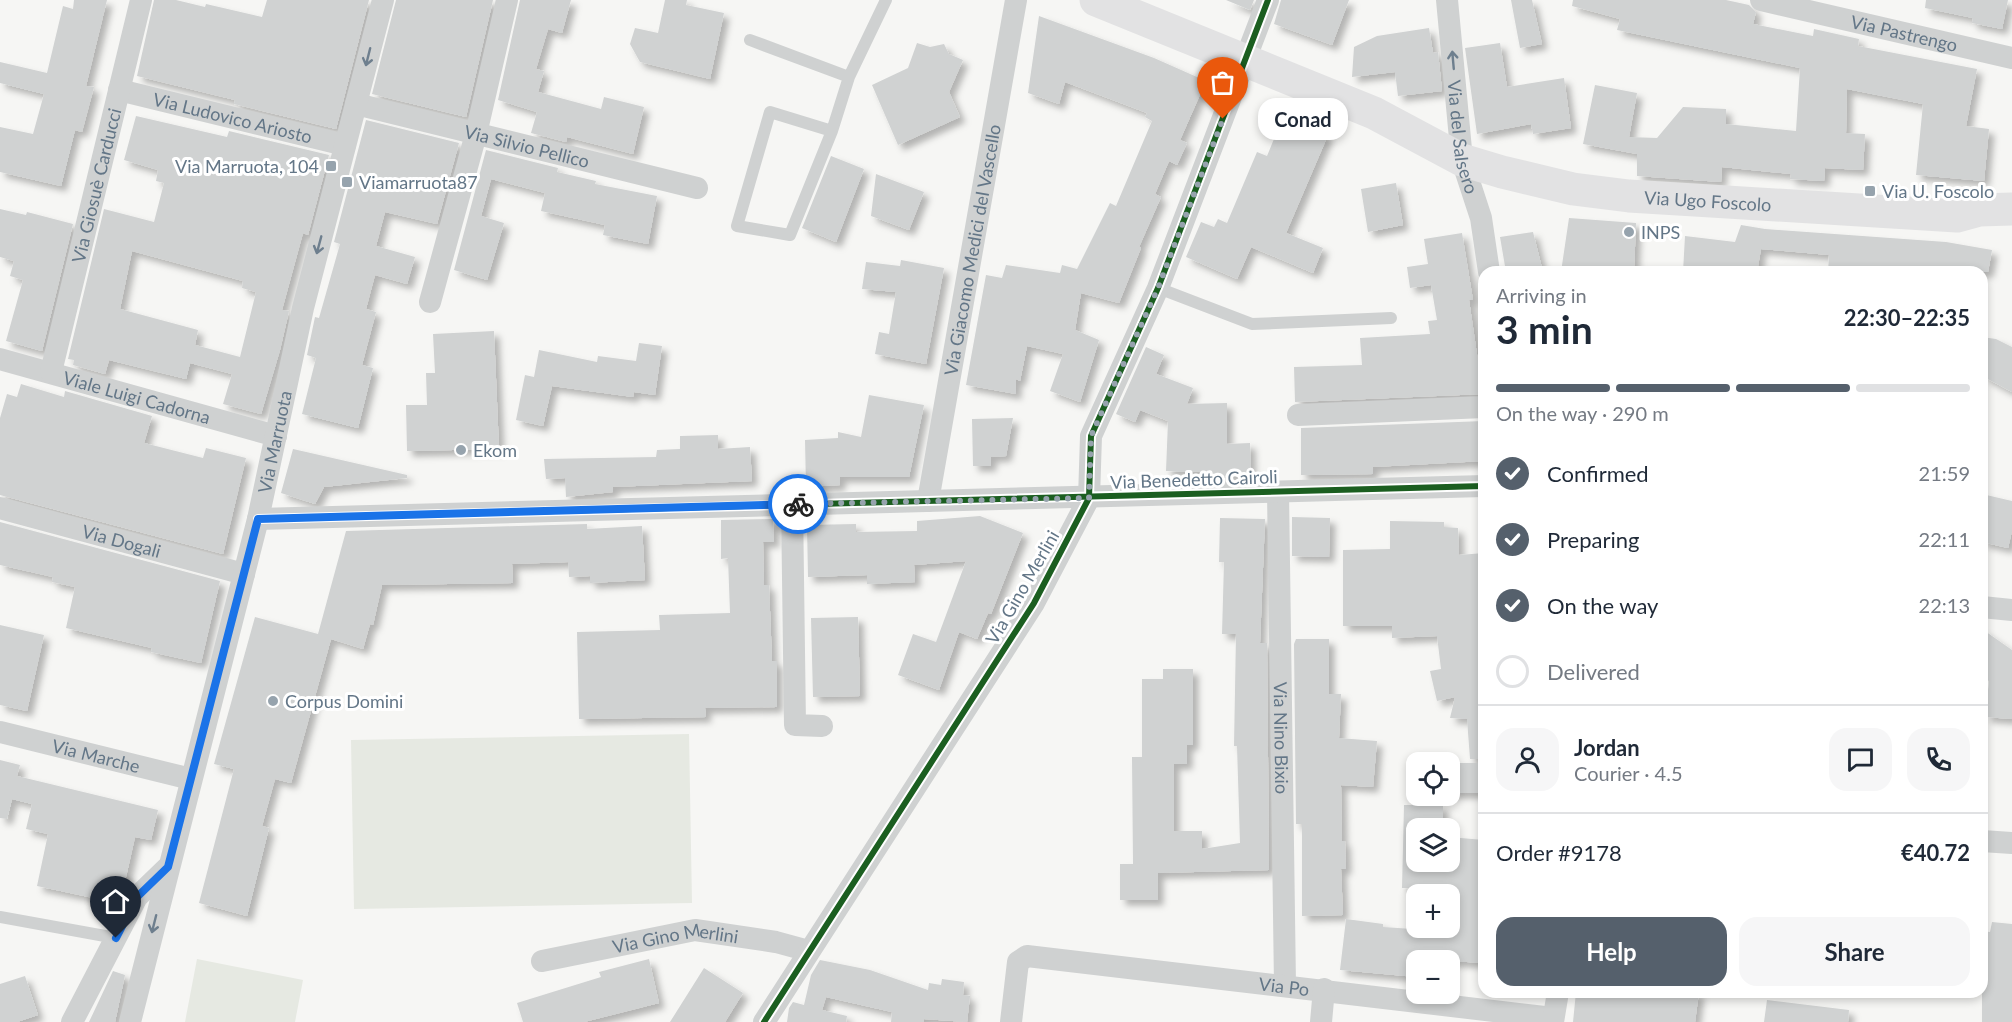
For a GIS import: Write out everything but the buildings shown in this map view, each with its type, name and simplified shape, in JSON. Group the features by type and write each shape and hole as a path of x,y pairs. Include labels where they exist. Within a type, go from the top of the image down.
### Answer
{"main road":[{"name":"Via Ugo Foscolo","path":"1096,0 1374,113 1462,160 1502,172 1573,189 1629,196 1957,216"},
{"path":"1957,216 1979,210 2012,209"},
{"path":"1957,216 1971,222 2012,226"}],"street":[{"name":"Via Giosuè Carducci","path":"51,372 141,0"},
{"name":"Via Marruota","path":"130,1022 258,519 303,308 383,0"},
{"path":"430,302 476,134 507,0"},
{"name":"Via Giacomo Medici del Vascello","path":"928,501 1016,0"},
{"name":"Via Gino Merlini","path":"764,1022 1034,603 1089,498 1091,436 1158,288 1268,0"},
{"name":"Via del Salsero","path":"1447,0 1462,160 1481,218 1489,266"},
{"name":"Via Pastrengo","path":"1761,0 2012,58"},
{"name":"Via Ludovico Ariosto","path":"119,90 345,145"},
{"name":"Via Silvio Pellico","path":"356,104 697,188"},
{"name":"Viale Luigi Cadorna","path":"0,359 276,436"},
{"path":"1298,415 1478,407"},
{"name":"Via Benedetto Cairoli","path":"258,519 1478,486"},
{"name":"Via Nino Bixio","path":"1278,492 1285,985"},
{"path":"792,504 795,725 822,726"},
{"name":"Via Dogali","path":"0,508 244,574"},
{"path":"1988,608 2012,610"},
{"name":"Via Marche","path":"0,732 191,779"},
{"path":"1988,841 2012,843"},
{"path":"72,1022 137,897 168,867"},
{"name":"Via Gino Merlini","path":"542,961 695,930 776,942 809,951"},
{"name":"Via Po","path":"1011,1022 1017,962 1027,956 1324,989 1553,1020"},
{"path":"1321,1022 1324,989"},
{"path":"1553,1020 1556,998"}],"lane":[{"path":"832,131 770,112 736,226 790,235 832,131 849,77 886,0"},
{"path":"750,40 849,77"},
{"path":"1158,288 1252,324 1391,318"},
{"path":"0,917 116,938"}],"shaded area":[{"path":"689,734 692,903 354,909 351,740"},
{"path":"197,959 303,980 295,1022 185,1022"}],"cycle path":[{"path":"764,1022 1034,603 1089,498 1091,436 1158,288 1268,0"},
{"path":"258,519 1478,486"}],"way so far":[{"path":"798,504 1089,498 1091,436 1158,288 1223,119"}],"place":[{"name":"Conad","path":"1223,119"},
{"name":"Via Marruota, 104","path":"331,166"},
{"name":"Viamarruota87","path":"347,182"},
{"name":"Via U. Foscolo","path":"1870,191"},
{"name":"INPS","path":"1629,232"},
{"name":"Ekom","path":"461,450"},
{"name":"Corpus Domini","path":"273,701"}],"route":[{"path":"116,938 137,897 168,867 258,519 798,504"}]}
